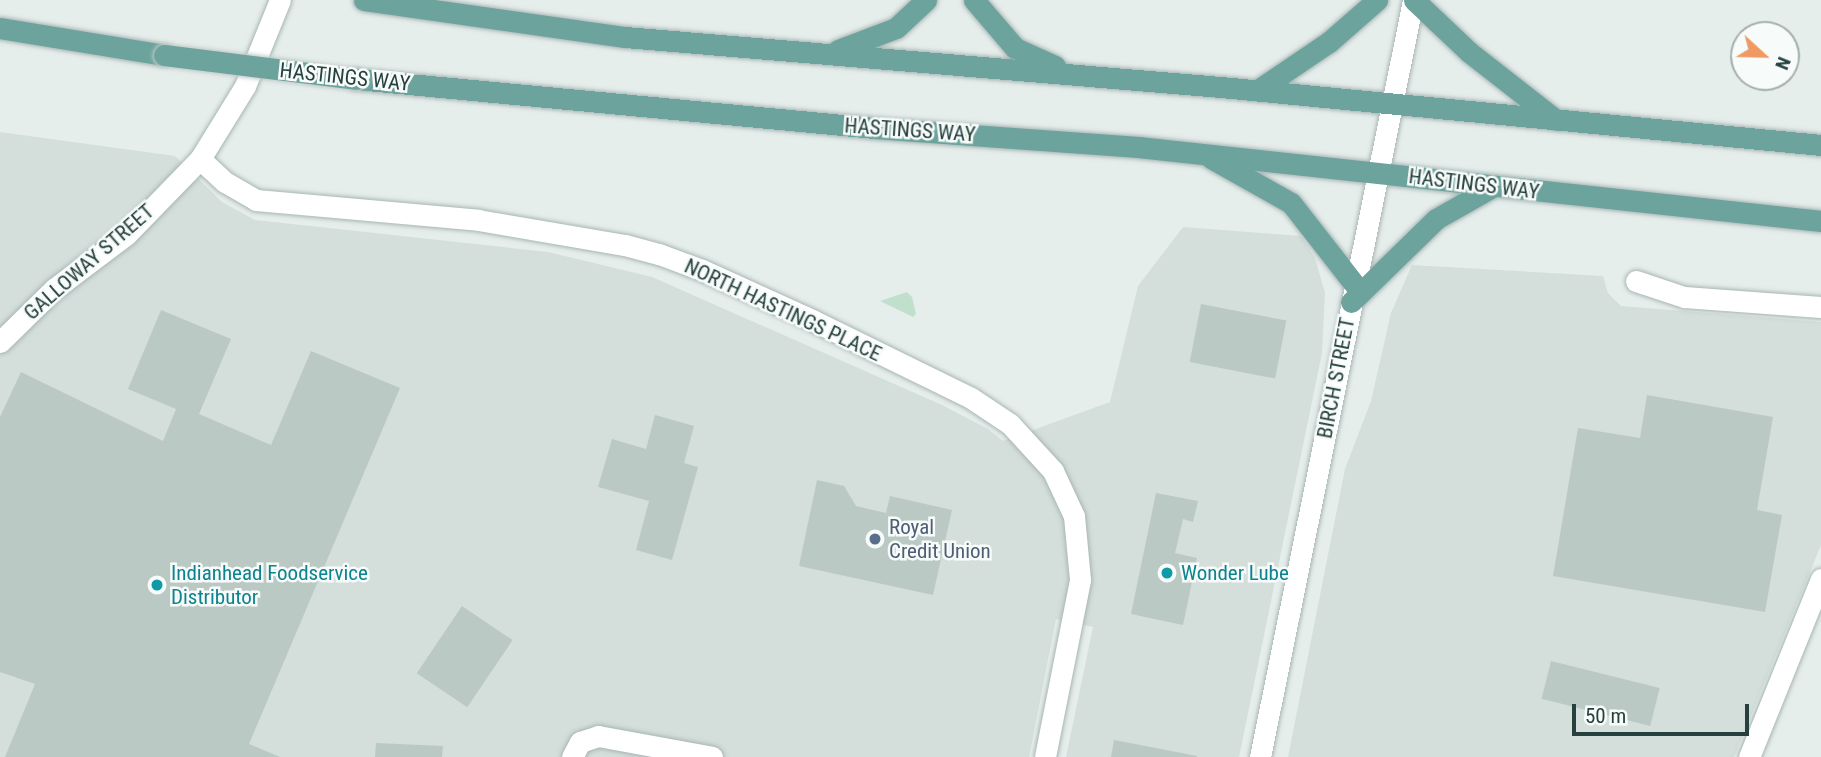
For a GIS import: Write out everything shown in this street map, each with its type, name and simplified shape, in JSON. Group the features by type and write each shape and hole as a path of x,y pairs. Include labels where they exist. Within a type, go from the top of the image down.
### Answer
{"main road":[{"path":"833,52 895,28 926,0"},
{"path":"974,0 1015,48 1080,75"},
{"path":"1258,90 1329,42 1377,0"},
{"path":"1413,0 1469,52 1556,120"},
{"path":"369,1 625,37 833,52 1258,90 1821,145"},
{"name":"HASTINGS WAY","path":"0,28 163,55 356,79 874,128 1203,154 1821,221"},
{"path":"1203,154 1291,203 1353,293 1436,219 1492,187"}],"street":[{"name":"GALLOWAY STREET","path":"0,342 54,289 126,235 200,159 245,86 280,0"},
{"name":"BIRCH STREET","path":"1260,757 1413,0"},
{"name":"NORTH HASTINGS PLACE","path":"200,159 225,182 256,200 478,220 625,244 659,254 702,270 811,320 971,398 1010,424 1053,471 1074,516 1080,580 1045,757"},
{"path":"1636,281 1684,297 1821,307"},
{"path":"1749,757 1821,579"},
{"path":"576,750 598,736 712,757"}],"shaded area":[{"path":"0,132 175,156 222,202 255,220 548,252 652,277 942,405 988,429 1003,441 1110,402 1138,286 1183,227 1301,236 1315,258 1325,293 1322,353 1239,757 1066,757 1093,627 1056,619 1029,757 0,757"},
{"path":"1412,265 1603,276 1608,293 1621,306 1821,322 1821,545 1734,757 1288,757 1345,469 1371,401 1391,313"}],"green space":[{"path":"907,292 912,297 916,314 913,317 880,301"}],"building":[{"path":"1201,304 1286,321 1275,379 1190,362"},
{"name":"Indianhead Foodservice Distributor","path":"161,310 231,339 199,414 271,445 311,351 400,388 249,744 280,757 5,757 35,684 0,672 0,417 21,372 163,441 176,409 128,389"},
{"path":"1647,395 1773,417 1757,510 1782,515 1765,612 1553,576 1578,428 1640,438"},
{"path":"655,415 694,426 684,463 698,467 672,560 636,550 649,501 598,487 612,439 646,449"},
{"name":"Royal Credit Union","path":"817,480 844,486 856,506 886,513 890,496 952,510 933,595 799,566"},
{"name":"Wonder Lube","path":"1156,493 1198,501 1193,522 1183,519 1175,553 1197,558 1183,625 1131,614"},
{"path":"462,606 513,640 467,707 417,673"},
{"path":"1551,661 1660,688 1650,726 1542,699"},
{"path":"1114,740 1197,756 1197,757 1111,757"},
{"path":"376,743 443,746 442,757 375,757"}],"place":[{"name":"Royal Credit Union","path":"875,539"},
{"name":"Wonder Lube","path":"1167,573"},
{"name":"Indianhead Foodservice Distributor","path":"157,585"}]}
